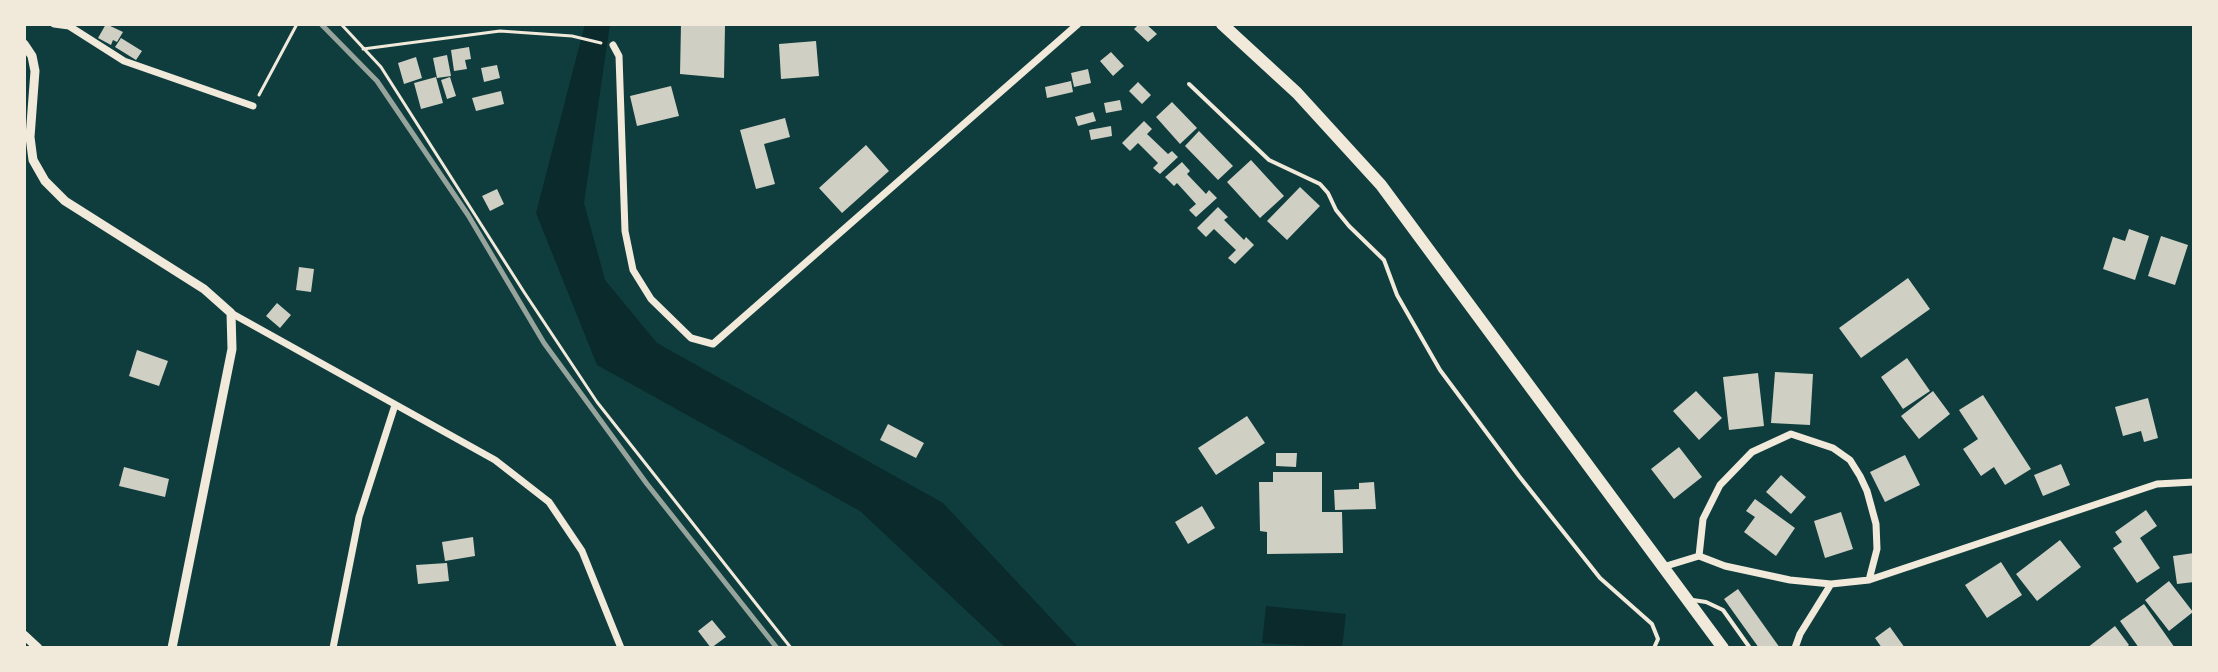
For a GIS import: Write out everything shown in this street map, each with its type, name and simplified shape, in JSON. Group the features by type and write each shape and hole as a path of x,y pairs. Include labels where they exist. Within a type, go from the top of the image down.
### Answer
{"highway":[{"path":"1222,24 1297,93 1381,185 1723,648"}],"street":[{"path":"54,24 69,26 124,61 253,106"},
{"path":"613,45 619,56 625,231 633,270 651,299 691,338 713,344 1078,24"},
{"path":"24,44 32,56 35,71 30,137 33,160 45,181 65,201 204,289 231,313 495,460 549,502 582,551 621,648"},
{"path":"172,648 232,349 231,313"},
{"path":"333,648 359,517 395,405"},
{"path":"1699,556 1703,519 1720,485 1752,452 1791,434 1833,448 1850,460 1860,476 1876,524 1877,549 1869,580"},
{"path":"1663,567 1699,556 1725,566 1790,580 1831,584 1869,580 2157,484 2194,482"},
{"path":"1795,648 1800,634 1831,584"},
{"path":"24,635 38,648"}],"lane":[{"path":"1189,84 1269,160 1320,184 1343,218 1384,260 1397,295 1440,370 1600,578 1652,624 1658,639 1654,648"},
{"path":"1686,599 1706,602 1723,610 1750,648"}],"path":[{"path":"253,106 297,24"},
{"path":"341,24 381,67 597,402 791,648"},
{"path":"363,49 500,31 580,37 613,45"}],"water":[{"path":"585,24 610,24 584,203 605,280 657,343 943,503 1079,648 1006,648 860,511 597,365 536,213"},
{"path":"1266,606 1346,614 1342,648 1262,643"}],"building":[{"path":"106,24 123,32 111,45 98,38"},
{"path":"681,24 725,26 724,78 680,74"},
{"path":"1139,24 1146,24 1157,34 1148,42 1134,29"},
{"path":"121,38 142,51 136,60 115,47"},
{"path":"816,41 819,76 781,79 779,44"},
{"path":"469,47 471,59 465,60 467,69 454,71 451,50"},
{"path":"1111,52 1124,66 1113,76 1100,61"},
{"path":"447,55 451,76 437,78 433,58"},
{"path":"416,57 422,78 404,84 398,63"},
{"path":"497,65 500,78 484,82 481,68"},
{"path":"1088,69 1091,83 1074,87 1071,73"},
{"path":"436,77 443,103 421,109 414,83"},
{"path":"450,77 456,96 447,99 441,80"},
{"path":"1071,81 1073,92 1047,98 1045,87"},
{"path":"1138,82 1151,95 1142,104 1129,91"},
{"path":"671,86 679,116 637,126 630,96"},
{"path":"501,91 504,104 476,111 472,98"},
{"path":"1120,100 1122,110 1106,113 1104,103"},
{"path":"1172,102 1197,128 1180,144 1156,117"},
{"path":"1093,112 1096,121 1078,126 1075,117"},
{"path":"785,118 790,137 764,144 775,184 756,189 740,130"},
{"path":"1144,121 1152,129 1147,134 1168,154 1172,151 1178,157 1160,174 1153,168 1158,163 1138,143 1130,151 1122,143"},
{"path":"1111,126 1112,136 1091,140 1089,130"},
{"path":"1199,131 1233,166 1218,180 1185,146"},
{"path":"866,145 889,171 842,213 819,188"},
{"path":"1251,160 1284,196 1260,218 1227,182"},
{"path":"1182,162 1190,171 1187,174 1206,194 1209,190 1217,198 1196,217 1189,210 1196,204 1177,183 1174,186 1165,177"},
{"path":"1300,187 1320,206 1287,240 1267,221"},
{"path":"497,189 504,204 490,211 482,196"},
{"path":"1218,207 1228,217 1224,220 1244,240 1246,237 1254,245 1235,264 1228,258 1236,250 1214,229 1206,237 1197,228"},
{"path":"2129,229 2149,236 2135,280 2103,269 2113,237 2125,241"},
{"path":"2161,236 2188,245 2175,285 2148,276"},
{"path":"299,267 314,269 311,292 296,290"},
{"path":"1908,278 1930,309 1861,358 1839,328"},
{"path":"277,303 291,315 280,328 266,316"},
{"path":"137,350 168,361 159,386 129,376"},
{"path":"1907,358 1930,391 1903,409 1881,377"},
{"path":"1775,372 1813,374 1810,425 1771,423"},
{"path":"1758,373 1764,426 1729,430 1723,377"},
{"path":"1696,391 1722,418 1699,440 1673,411"},
{"path":"1933,391 1950,414 1919,439 1901,416"},
{"path":"1983,395 2031,469 2005,485 1994,467 1981,476 1963,449 1978,439 1959,410"},
{"path":"2148,398 2158,438 2144,442 2141,431 2123,436 2115,407"},
{"path":"1247,416 1265,443 1216,475 1198,448"},
{"path":"888,424 924,443 916,458 880,440"},
{"path":"1679,447 1702,477 1674,499 1651,469"},
{"path":"1276,453 1297,453 1296,467 1276,466"},
{"path":"1905,455 1920,485 1885,502 1870,472"},
{"path":"2061,464 2070,485 2043,496 2034,475"},
{"path":"124,467 169,479 165,497 119,486"},
{"path":"1273,472 1322,472 1322,512 1342,512 1343,553 1267,554 1267,532 1260,531 1259,482 1273,482"},
{"path":"1781,475 1806,497 1791,514 1766,492"},
{"path":"1374,482 1376,509 1335,510 1334,490 1359,489 1359,483"},
{"path":"1755,499 1795,528 1776,556 1744,532 1755,517 1746,511"},
{"path":"1202,506 1215,528 1188,544 1175,522"},
{"path":"2146,510 2157,526 2140,538 2160,568 2137,583 2113,548 2122,542 2115,532"},
{"path":"1841,512 1853,549 1825,558 1814,521"},
{"path":"473,537 475,556 445,561 442,542"},
{"path":"2060,540 2081,567 2037,601 2016,574"},
{"path":"2194,553 2194,582 2177,584 2173,556"},
{"path":"2001,562 2022,595 1987,618 1965,585"},
{"path":"447,563 449,581 418,584 416,565"},
{"path":"2169,581 2193,612 2169,631 2145,600"},
{"path":"1738,589 1780,648 1759,648 1724,599"},
{"path":"2144,604 2175,648 2139,648 2120,621"},
{"path":"712,620 726,637 711,648 698,631"},
{"path":"2115,626 2129,645 2125,648 2087,648"},
{"path":"1890,627 1905,648 1882,648 1875,638"}],"railway":[{"path":"321,24 377,81 468,215 544,343 647,484 777,648"}]}
